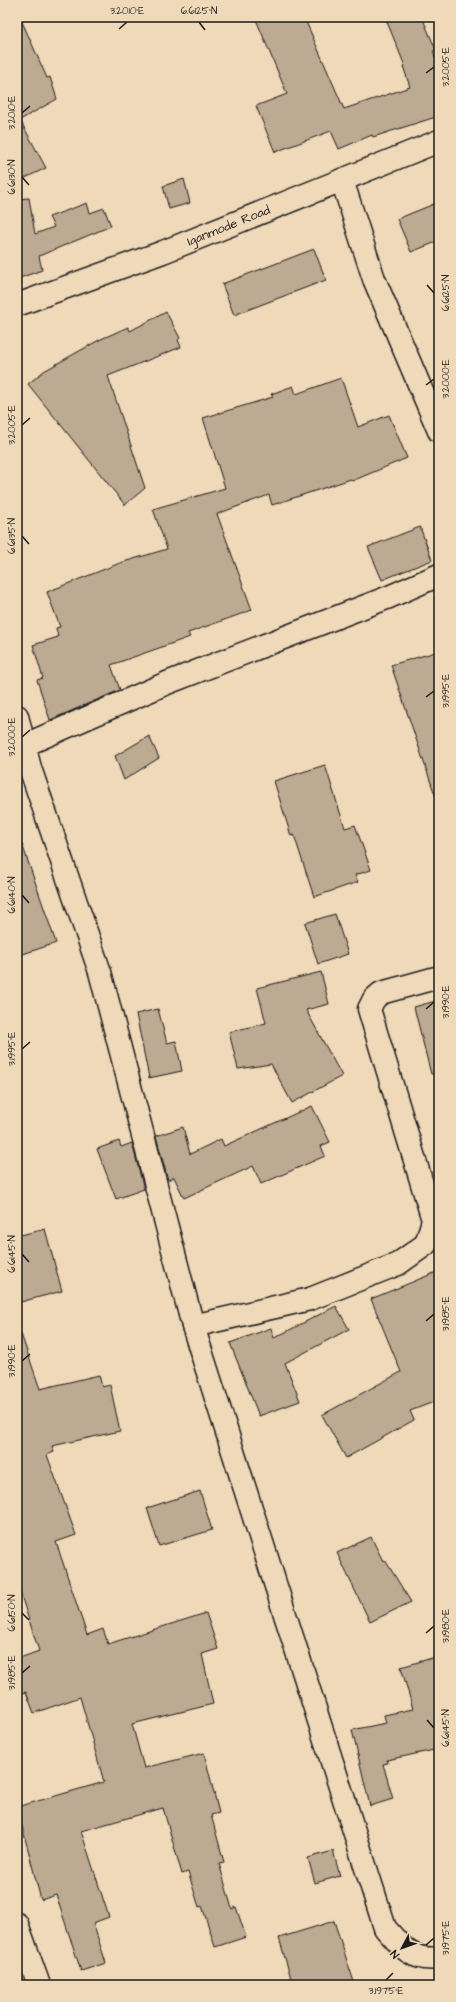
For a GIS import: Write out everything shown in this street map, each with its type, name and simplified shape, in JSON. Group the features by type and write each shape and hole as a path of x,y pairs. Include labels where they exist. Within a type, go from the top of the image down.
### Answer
{"street":[{"name":"Iganmode Road","path":"17,305 163,252 439,141"},
{"path":"342,180 374,279 439,431"},
{"path":"25,745 167,683 389,597 439,575"},
{"path":"17,716 25,745 23,770 100,972 193,1326 385,1928 407,1952 430,1959 439,1958"},
{"path":"193,1326 310,1299 398,1264 426,1244 432,1220 370,1009 374,998 381,993 439,977"},
{"path":"17,1924 39,1985"}],"building":[{"path":"17,17 20,17 47,78 50,77 57,99 20,120 46,168 17,182"},
{"path":"255,17 304,17 344,109 410,87 403,66 405,66 385,17 422,17 436,50 433,51 439,67 439,116 373,137 372,135 339,149 331,131 275,152 256,106 287,94"},
{"path":"184,179 190,203 169,209 163,186"},
{"path":"29,198 35,234 54,227 49,217 87,203 90,213 104,208 111,226 39,256 42,270 17,279 17,199"},
{"path":"439,202 439,241 411,252 397,219"},
{"path":"314,249 326,280 234,315 222,284"},
{"path":"166,312 180,338 178,340 181,347 108,376 145,488 125,505 28,384 44,371 99,340 128,327 130,331"},
{"path":"341,378 358,427 389,415 407,458 352,481 351,479 272,505 269,495 217,514 252,610 188,633 190,637 111,665 120,690 50,720 37,680 43,678 33,645 58,637 56,628 60,627 47,592 120,563 167,549 153,509 225,488 203,418 273,397 271,394 293,386 296,394"},
{"path":"420,527 432,560 382,580 368,547"},
{"path":"439,651 439,794 435,795 391,665"},
{"path":"149,736 159,758 124,780 115,756"},
{"path":"325,765 345,828 355,825 371,870 355,875 358,882 314,897 294,835 291,836 274,781"},
{"path":"21,841 56,943 17,956 17,842"},
{"path":"335,914 348,954 318,964 305,923"},
{"path":"321,972 329,1004 306,1010 342,1076 292,1103 271,1064 238,1069 229,1032 266,1023 257,988"},
{"path":"439,1000 439,1073 431,1074 414,1007"},
{"path":"158,1009 167,1043 176,1041 182,1071 149,1078 136,1014"},
{"path":"312,1106 330,1142 321,1146 325,1156 261,1184 253,1166 184,1198 174,1177 168,1180 156,1136 183,1127 190,1154 221,1139 224,1146"},
{"path":"119,1141 121,1147 132,1143 144,1189 116,1199 97,1149"},
{"path":"45,1229 62,1291 17,1303 17,1236"},
{"path":"439,1271 439,1400 410,1411 414,1420 346,1458 322,1415 401,1372 371,1299"},
{"path":"336,1306 349,1329 285,1363 300,1401 259,1416 230,1343 271,1328 274,1338"},
{"path":"21,1334 40,1389 99,1375 102,1387 110,1385 120,1431 52,1446 54,1452 47,1455 76,1535 56,1542 87,1635 103,1629 108,1644 206,1613 218,1649 202,1654 213,1704 132,1724 144,1768 204,1753 219,1813 211,1815 224,1862 219,1863 232,1909 236,1907 246,1937 215,1947 202,1906 199,1907 188,1872 182,1874 163,1808 81,1831 109,1917 93,1923 106,1963 81,1971 56,1895 41,1900 17,1807 104,1782 80,1697 34,1713 26,1692 17,1695 17,1659 39,1651 17,1583 17,1335"},
{"path":"200,1491 212,1530 159,1546 147,1508"},
{"path":"371,1537 383,1561 385,1560 411,1602 370,1622 337,1553"},
{"path":"439,1656 439,1749 387,1760 388,1763 383,1764 393,1799 370,1806 352,1730 386,1723 384,1715 413,1709 401,1667"},
{"path":"333,1851 340,1876 315,1883 308,1858"},
{"path":"334,1921 355,1985 293,1985 279,1938"}]}
